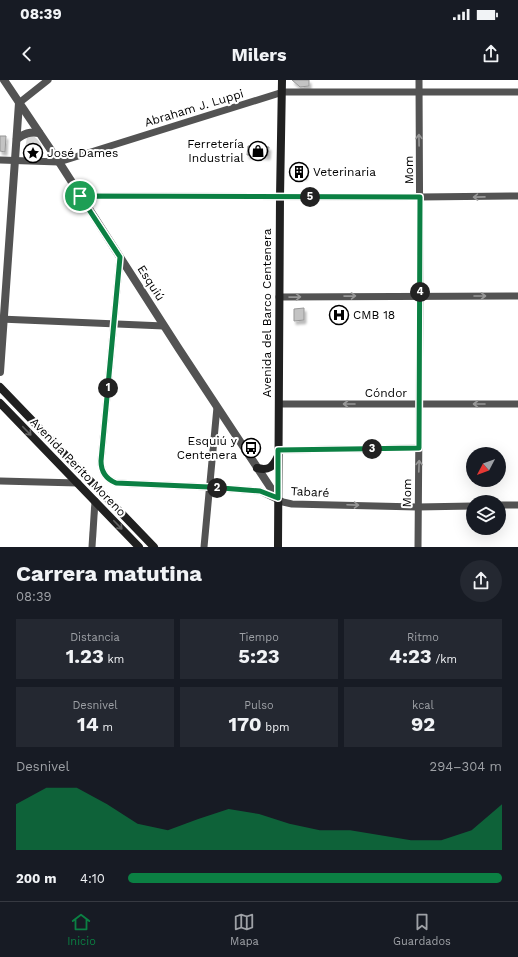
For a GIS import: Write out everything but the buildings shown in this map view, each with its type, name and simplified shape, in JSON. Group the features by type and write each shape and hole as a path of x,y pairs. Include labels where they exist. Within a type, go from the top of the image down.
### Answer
{"main road":[{"name":"Avenida del Barco Centenera","path":"278,547 282,80"},
{"name":"Avenida Perito Moreno","path":"0,387 154,547"},
{"name":"Avenida Perito Moreno","path":"0,403 139,547"},
{"path":"257,468 263,470 269,468 275,462 278,453"}],"street":[{"name":"Esquiú","path":"4,80 278,498"},
{"path":"0,372 2,319 19,103 48,80"},
{"name":"Mom","path":"418,547 417,507 420,296 419,80"},
{"name":"Abraham J. Luppi","path":"0,160 59,162 282,92 518,92"},
{"path":"17,139 28,133 39,133"},
{"path":"80,196 518,196"},
{"path":"114,323 120,257"},
{"path":"280,297 518,296"},
{"path":"2,319 164,326"},
{"name":"Tabaré","path":"114,323 101,461 101,468 109,480 116,483 260,491 278,498 283,502 292,504 417,507 466,506"},
{"name":"Cóndor","path":"279,404 518,404"},
{"path":"204,547 217,407"},
{"path":"278,453 419,448"},
{"path":"0,481 78,484"},
{"path":"92,547 95,501"},
{"path":"506,505 518,505"}],"shaded area":[{"path":"30,134 40,143 43,152 42,155 37,156 27,153 25,149 27,137"}],"place":[{"name":"Ferretería Industrial","path":"258,151"},
{"name":"José Dames","path":"33,153"},
{"name":"Veterinaria","path":"299,172"},
{"name":"CMB 18","path":"339,315"},
{"name":"Esquiú y Centenera","path":"251,448"}],"route":[{"path":"80,196 420,197 419,448 278,450 278,498 260,491 116,483 109,480 101,468 101,461 120,257 80,196"}]}
